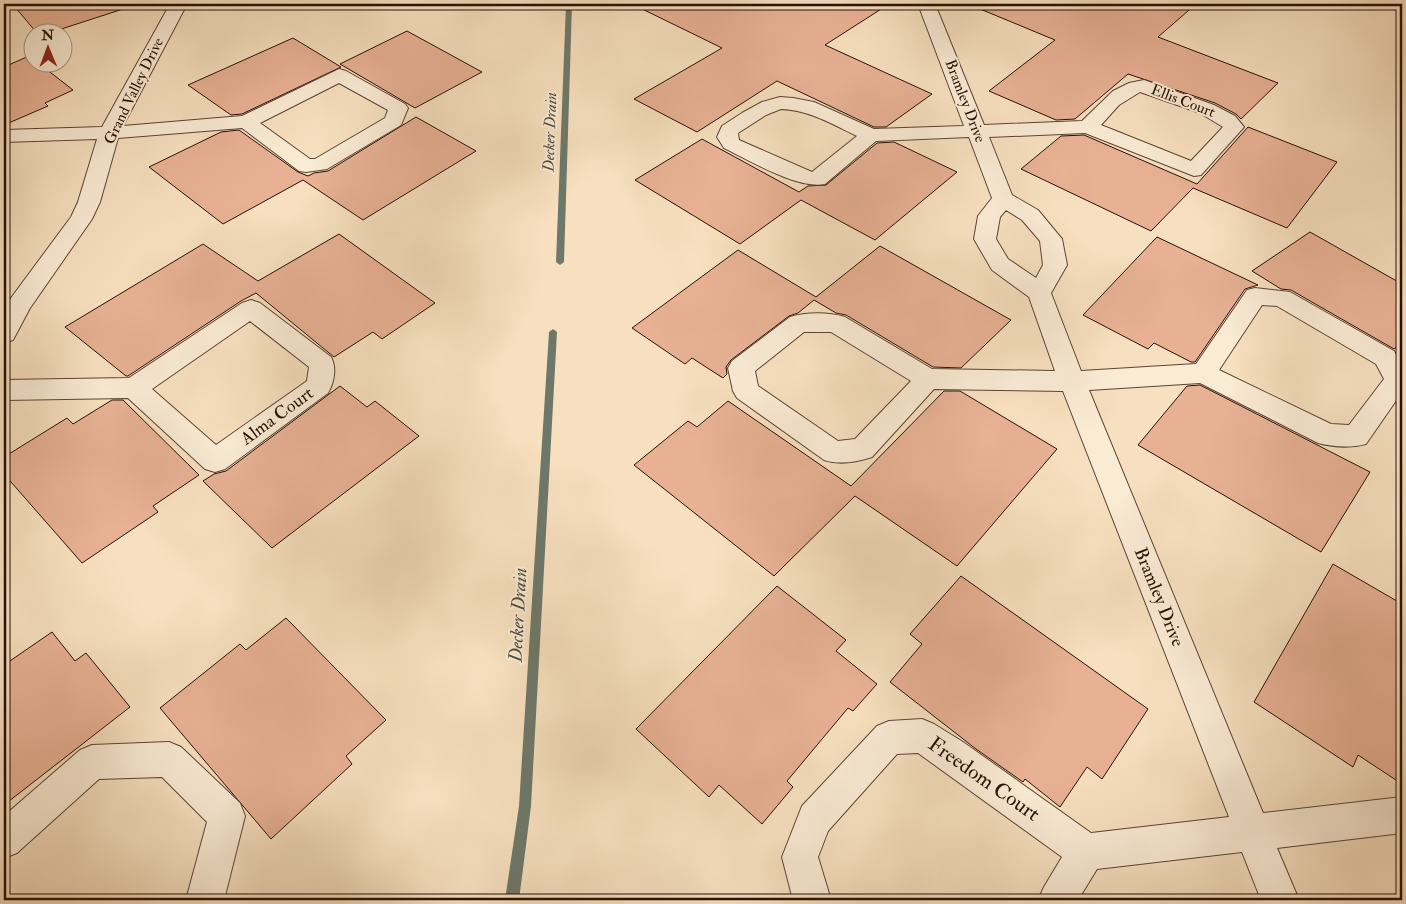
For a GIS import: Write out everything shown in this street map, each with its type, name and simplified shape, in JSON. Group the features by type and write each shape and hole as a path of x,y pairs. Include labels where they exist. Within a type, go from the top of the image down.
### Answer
{"street":[{"name":"Grand Valley Drive","path":"4,334 20,304 81,220 89,202 110,133 178,4"},
{"name":"Bramley Drive","path":"926,4 1003,199"},
{"path":"4,136 110,133 246,122 339,75 398,108 394,121 320,165 306,166 246,122"},
{"name":"Ellis Court","path":"871,135 1088,127 1194,170 1234,127 1231,121 1219,114 1144,86 1136,86 1117,98 1088,127"},
{"path":"781,102 800,103 871,135 817,179 805,178 732,144 727,137 729,130 770,106 781,102"},
{"path":"1003,199 1030,215 1051,239 1055,265 1039,293 1000,264 985,239 989,216 1003,199"},
{"name":"Bramley Drive","path":"1039,293 1072,381 1280,900"},
{"path":"928,379 862,449 834,452 746,391 741,368 800,323 836,323 928,379 1072,381 1203,373 1328,434 1356,436 1397,380 1384,358 1376,353 1282,298 1255,296 1203,373"},
{"name":"Alma Court","path":"251,309 322,364 319,386 215,461 134,388 251,309"},
{"path":"4,390 134,388"},
{"name":"Freedom Court","path":"812,900 800,857 815,819 889,738 922,736 951,754 1086,852"},
{"path":"4,840 92,762 169,760 227,816 205,900"},
{"path":"1057,900 1086,852 1255,834 1402,815"}],"building":[{"path":"17,4 122,4 123,9 72,26 72,22 28,22 15,7"},
{"path":"632,4 811,4 819,7 825,4 889,4 825,45 932,94 886,127 874,127 777,81 697,132 634,99 722,48"},
{"path":"968,4 1196,4 1158,37 1278,83 1241,119 1236,114 1215,103 1128,74 1075,119 1056,120 989,91 1055,40"},
{"path":"407,31 482,72 415,108 340,64"},
{"path":"293,38 341,67 242,114 231,115 188,85"},
{"path":"22,59 22,72 50,72 73,90 45,103 48,106 4,125 4,67"},
{"path":"416,117 476,151 363,220 303,180 223,224 149,167 221,132 239,130 298,172 308,176 328,171"},
{"path":"1248,127 1337,162 1287,228 1193,188 1151,231 1021,169 1061,136 1084,135 1197,184"},
{"path":"702,139 799,192 808,186 826,185 877,143 894,142 957,172 875,240 801,200 740,244 635,180"},
{"path":"1310,232 1402,284 1402,343 1394,349 1291,290 1281,289 1252,271"},
{"path":"339,234 435,303 382,339 373,332 334,357 256,293 128,376 65,327 203,244 258,281"},
{"path":"1157,237 1258,285 1245,289 1195,362 1191,362 1154,343 1148,349 1083,315"},
{"path":"880,246 1011,320 961,368 933,367 846,315 836,313 814,300 798,313 789,316 731,360 726,367 727,374 723,378 692,358 685,364 632,328 738,250 816,297"},
{"path":"1200,385 1370,472 1321,552 1138,445 1187,386"},
{"path":"340,386 367,407 375,401 419,436 272,548 203,481 214,474 226,471"},
{"path":"944,391 960,391 1057,449 957,566 855,496 774,576 634,465 688,421 697,427 728,401 851,486"},
{"path":"112,400 123,400 199,475 153,506 158,512 82,563 4,474 4,457 67,418 73,424"},
{"path":"1333,564 1402,604 1402,784 1358,755 1353,767 1254,702"},
{"path":"961,576 1148,709 1102,779 1087,767 1060,807 1025,779 1023,782 976,749 890,682 922,644 910,634"},
{"path":"777,586 846,640 836,651 877,684 853,711 848,708 787,781 793,787 762,824 719,785 709,797 636,729"},
{"path":"286,618 386,720 346,756 352,764 271,839 160,708 240,644 246,650"},
{"path":"52,632 75,661 86,653 130,707 4,805 4,665"}],"waterway":[{"name":"Decker Drain","path":"560,262 569,4"},
{"name":"Decker Drain","path":"512,900 525,806 553,332"}]}
